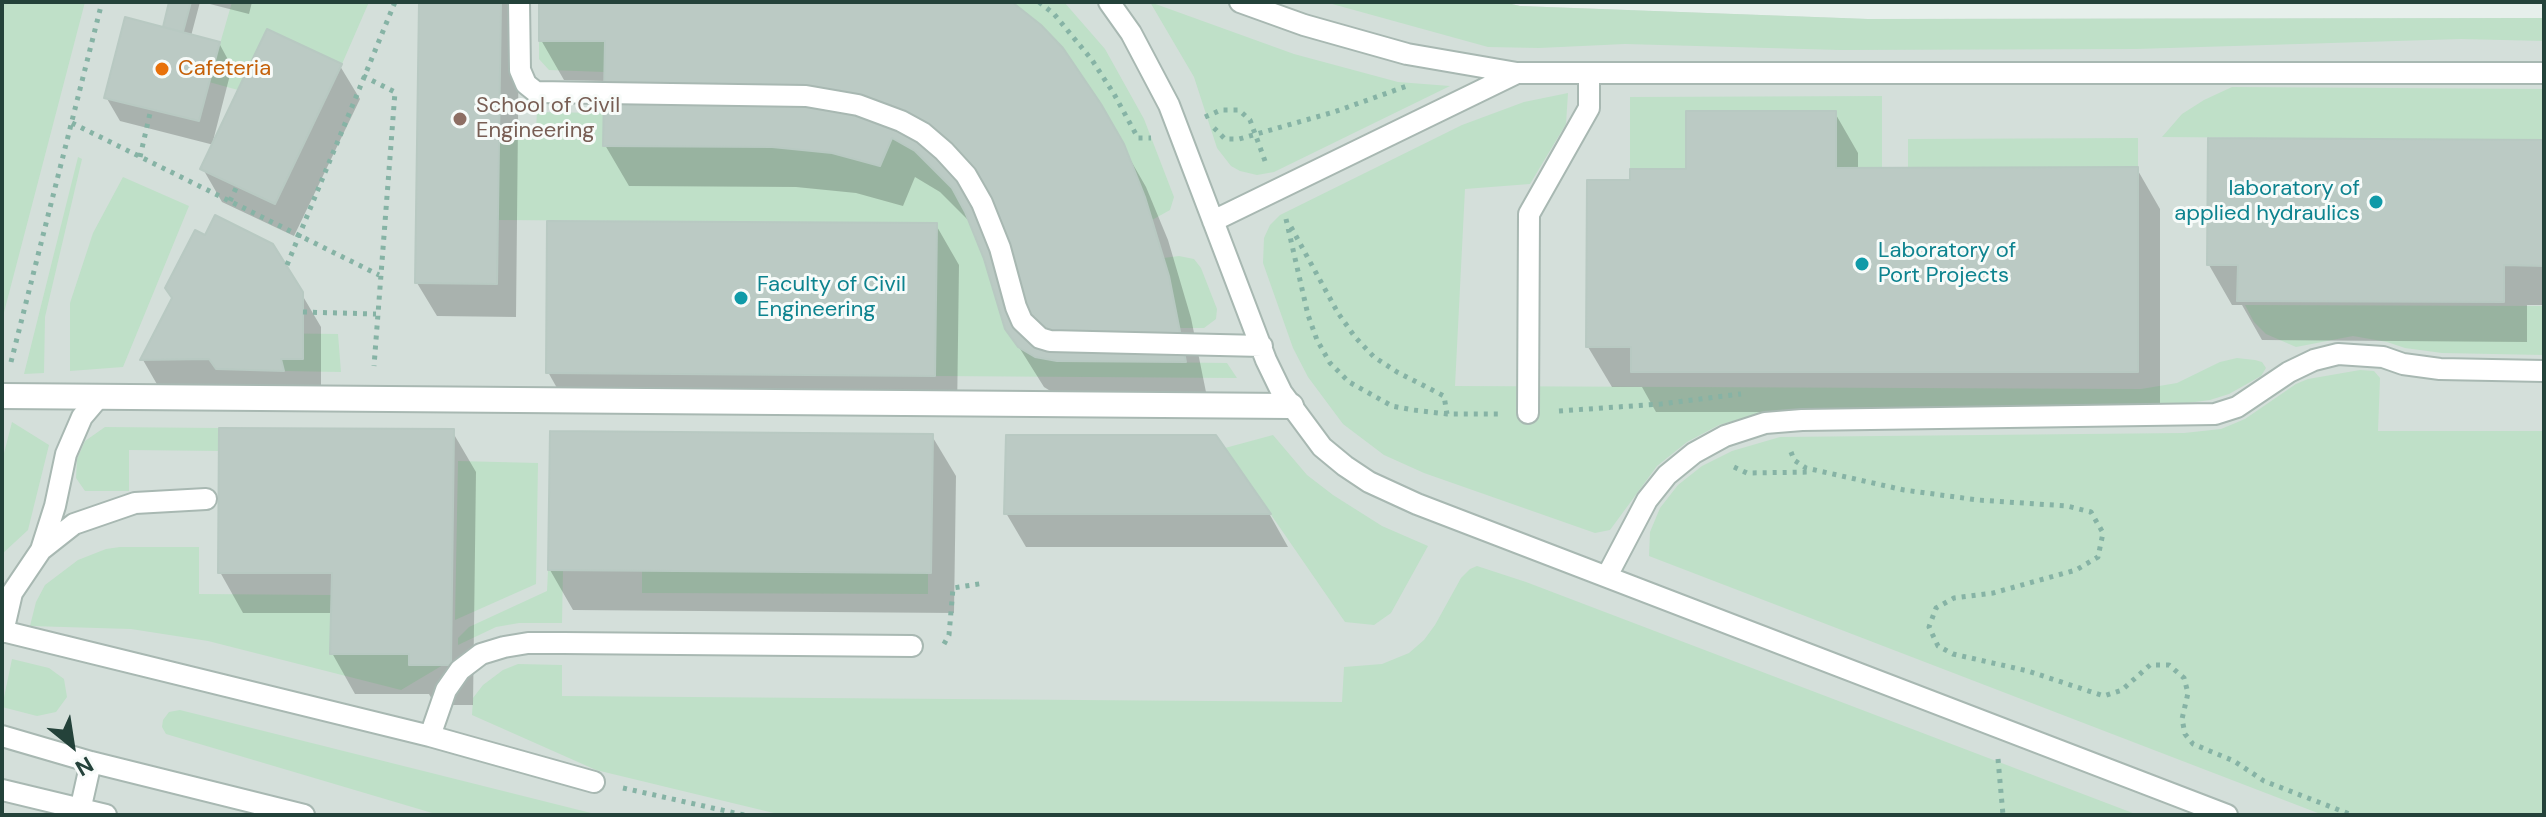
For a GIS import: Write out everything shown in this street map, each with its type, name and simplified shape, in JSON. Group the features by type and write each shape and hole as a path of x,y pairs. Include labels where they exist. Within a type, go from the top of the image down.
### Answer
{"street":[{"path":"2,396 1291,406"}],"lane":[{"path":"519,2 520,70 526,84 536,92 806,96 858,105 923,133 966,175 982,203 1000,248 1022,321 1040,338 1050,341 1262,346"},
{"path":"1109,2 1151,68 1178,128 1266,360 1291,406 1322,447 1369,482 1417,504 2227,815"},
{"path":"1240,2 1304,25 1407,54 1517,73 2544,73"},
{"path":"1213,221 1517,73"},
{"path":"1528,413 1529,214 1589,108 1589,73"},
{"path":"1607,576 1647,500 1667,475 1694,453 1725,436 1765,423 2215,414 2237,407 2289,372 2314,360 2338,354 2374,355 2403,364 2440,369 2544,371"},
{"path":"99,397 82,417 66,454 55,506 41,550 12,593 2,632 430,736 594,782"},
{"path":"41,550 74,524 135,503 206,499"},
{"path":"430,736 446,690 460,670 481,654 504,647 528,643 912,646"},
{"path":"2,736 91,762 304,815"},
{"path":"80,812 91,762"},
{"path":"2,790 80,812 106,815"}],"path":[{"path":"10,365 102,2"},
{"path":"287,265 395,2"},
{"path":"1039,2 1054,14 1092,60 1138,138 1145,140 1221,110 1239,110 1250,120 1255,135"},
{"path":"1208,116 1214,129 1225,139 1239,139 1399,91 1444,60"},
{"path":"363,76 395,92 375,342"},
{"path":"140,157 151,109"},
{"path":"71,122 379,275"},
{"path":"230,201 237,186"},
{"path":"1447,414 1444,396 1374,357 1355,337 1338,313 1286,218 1308,315 1317,340 1330,363 1349,382 1392,406 1447,414 1528,413 1698,400"},
{"path":"303,312 376,314"},
{"path":"1820,471 1904,490 1978,500 2067,506 2091,512 2103,533 2098,557 2076,570 1993,593 1954,598 1936,608 1929,627 1938,646 1953,654 2028,671 2104,696 2122,690 2150,665 2169,665 2184,678 2188,693 2182,719 2185,734 2193,744 2234,761 2264,781 2352,815"},
{"path":"949,635 953,588 985,583"},
{"path":"1996,726 2003,815"},
{"path":"594,782 744,815"}],"shaded area":[{"path":"2,2 1503,2 1520,6 1868,19 2544,18 2544,815 2,815"}],"green space":[{"path":"2,2 85,2 2,320"},
{"path":"232,2 369,2 342,64 267,29 238,90 209,82"},
{"path":"1012,2 1064,2 1105,49 1144,119 1174,197 1170,210 1152,220 1124,144 1079,71 1041,25"},
{"path":"1150,2 1294,54 1398,82 1450,86 1274,172 1257,175 1240,171 1231,166 1217,148 1194,77"},
{"path":"1325,2 1503,2 1520,6 1868,19 2544,18 2544,41 2461,39 2136,49 1840,50 1625,44 1488,47"},
{"path":"539,41 605,41 605,72 549,70 539,59"},
{"path":"2232,87 2544,89 2544,140 2162,137 2182,114"},
{"path":"1568,93 1566,124 1530,184 1465,189 1455,386 2141,389 2177,383 2220,362 2237,358 2262,362 2266,368 2261,376 2229,394 2180,404 1802,409 1761,413 1719,425 1687,442 1657,466 1610,530 1595,533 1424,473 1384,455 1343,424 1308,377 1293,348 1263,263 1264,238 1270,225 1280,215 1462,125 1524,102"},
{"path":"1882,96 1882,167 1836,168 1835,111 1687,111 1686,169 1630,169 1630,97"},
{"path":"537,112 604,113 772,147 832,153 880,166 892,138 915,151 952,188 984,259 1005,329 1018,347 1035,357 1057,361 1227,363 1237,378 935,376 936,223 498,220 499,128 536,129"},
{"path":"2138,138 2138,167 1908,168 1908,139"},
{"path":"78,157 82,159 45,317 44,373 24,374"},
{"path":"123,177 189,206 123,367 70,371 70,303 93,233"},
{"path":"1179,256 1194,259 1201,268 1217,309 1216,319 1204,328 1146,328 1163,258"},
{"path":"2245,305 2544,306 2544,355 2442,353 2353,336 2296,347 2266,334 2254,322"},
{"path":"259,333 338,334 341,372 284,371"},
{"path":"2360,370 2374,371 2380,378 2378,431 2544,431 2544,815 2323,815 1649,556 1650,532 1660,508 1678,485 1702,466 1732,451 1780,437 2184,433 2221,429 2245,419 2296,384"},
{"path":"12,422 49,445 28,530 2,554 2,461"},
{"path":"105,427 219,428 219,451 129,450 129,491 85,491 76,478 77,459 85,441"},
{"path":"1273,435 1307,475 1333,495 1382,526 1428,546 1391,613 1374,625 1345,622 1225,448"},
{"path":"458,461 538,463 536,584 455,620"},
{"path":"120,547 199,547 199,594 331,595 330,654 409,654 410,665 443,665 401,690 208,641 131,629 30,626 36,602 45,585 78,560"},
{"path":"1477,566 2138,815 782,815 596,770 472,715 473,698 483,685 503,670 518,664 562,665 562,696 1342,702 1344,667 1382,664 1409,653 1435,625 1461,578"},
{"path":"548,570 563,570 562,623 519,623 496,627 458,645 458,638 469,627 547,591"},
{"path":"642,571 928,573 928,594 642,593"},
{"path":"12,659 49,668 64,679 67,697 56,712 37,716 2,707"},
{"path":"180,710 599,815 439,815 166,734 162,727 163,720 169,712"}],"building":[{"path":"169,2 191,2 183,32 163,27"},
{"path":"419,2 501,2 497,284 415,283"},
{"path":"539,2 1012,2 1063,48 1124,144 1145,197 1169,276 1186,362 1057,361 1035,357 1018,347 1005,329 984,259 952,188 915,151 892,138 880,166 832,153 772,147 603,146 605,41 539,41"},
{"name":"Cafeteria","path":"125,17 220,42 199,121 104,98"},
{"path":"267,29 342,64 275,204 200,169"},
{"name":"Laboratory of Port Projects","path":"1686,111 1836,111 1836,168 2138,167 2138,372 1631,372 1631,347 1586,347 1587,180 1630,180 1630,169 1686,169"},
{"name":"laboratory of applied hydraulics","path":"2208,138 2544,140 2544,266 2504,265 2504,302 2237,301 2238,265 2207,265"},
{"path":"215,215 273,244 303,292 303,359 281,359 284,371 216,369 209,359 140,360 172,298 165,288 195,230 205,235"},
{"name":"Faculty of Civil Engineering","path":"547,221 937,223 935,376 546,373"},
{"path":"219,428 454,429 451,665 409,665 409,654 330,654 332,573 218,573"},
{"path":"550,431 933,434 931,573 548,570"},
{"path":"1006,435 1216,435 1271,514 1004,514"}],"place":[{"name":"Cafeteria","path":"162,69"},
{"name":"School of Civil Engineering","path":"460,119"},
{"name":"laboratory of applied hydraulics","path":"2376,202"},
{"name":"Laboratory of Port Projects","path":"1862,264"},
{"name":"Faculty of Civil Engineering","path":"741,298"}]}
